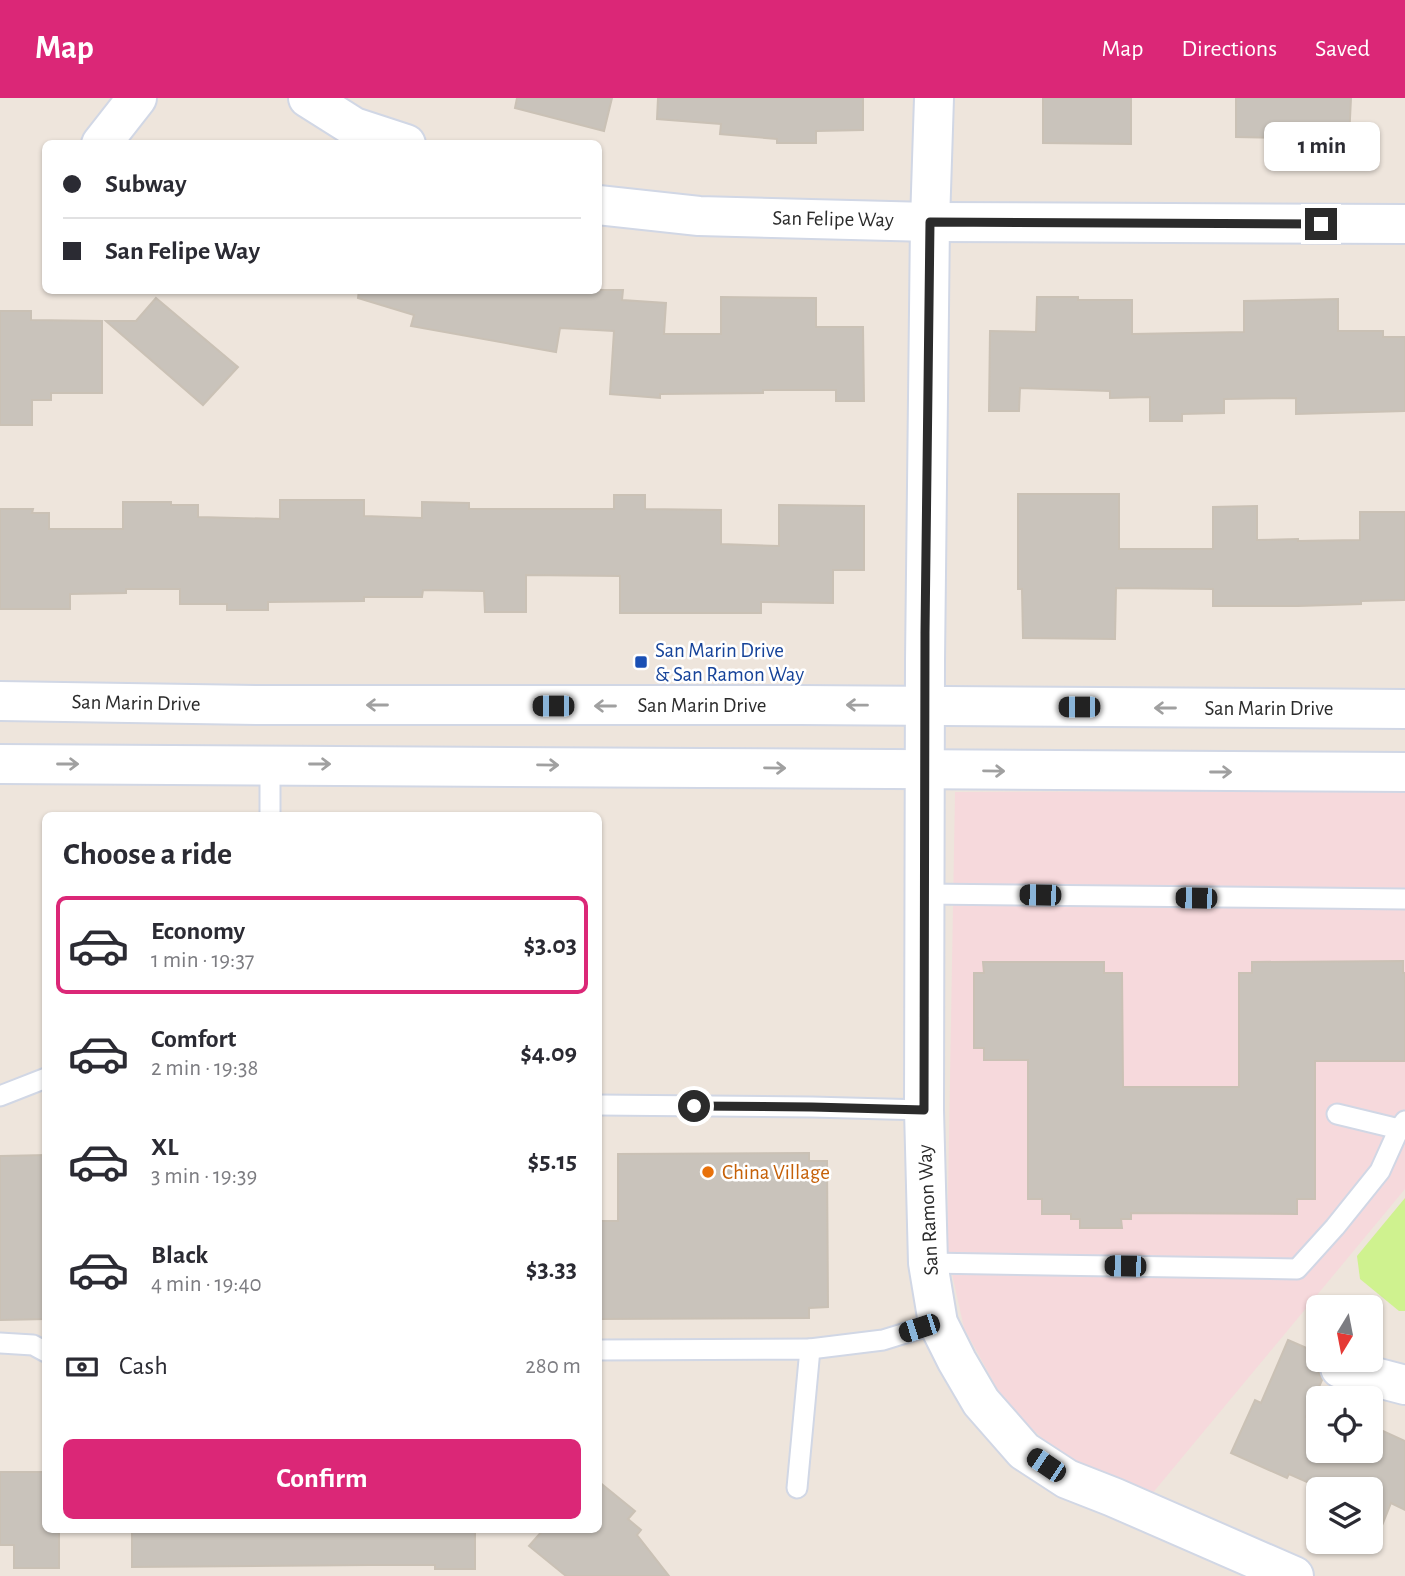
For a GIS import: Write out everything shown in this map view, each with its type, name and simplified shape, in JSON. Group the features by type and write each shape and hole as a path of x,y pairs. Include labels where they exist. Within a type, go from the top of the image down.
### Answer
{"main road":[{"path":"104,140 137,98"},
{"path":"308,98 354,127 394,140"},
{"name":"San Ramon Way","path":"934,98 930,222 925,705 924,1110 928,1263 938,1323 981,1402 1024,1451 1067,1479 1294,1576"},
{"name":"San Felipe Way","path":"602,205 699,216 930,222 1405,224"},
{"name":"San Marin Drive","path":"0,701 260,705 925,705 1405,709"},
{"path":"0,764 1405,772"},
{"path":"1355,1372 1405,1385"}],"lane":[{"path":"270,764 270,812"},
{"path":"925,894 1405,900"},
{"path":"0,1096 42,1080"},
{"path":"602,1105 924,1110"},
{"path":"928,1263 1297,1269 1380,1171 1402,1125 1337,1114"},
{"path":"602,1350 810,1349 883,1340 938,1323"},
{"path":"0,1343 33,1345 42,1350"},
{"path":"797,1488 810,1349"}],"shaded area":[{"path":"1405,791 1405,1189 1317,1295 1306,1295 1306,1308 1151,1495 1059,1454 1005,1403 964,1328 947,1251 955,792"}],"green space":[{"path":"1405,1198 1405,1311 1399,1311 1383,1295 1360,1279 1357,1256"}],"building":[{"path":"517,98 612,98 604,131 515,108"},
{"path":"658,98 863,98 863,130 816,131 816,143 777,143 777,139 720,134 721,124 657,119"},
{"path":"1043,98 1131,98 1131,144 1043,143"},
{"path":"1236,98 1351,98 1349,139 1236,137"},
{"path":"602,290 623,290 622,300 666,303 664,334 721,334 721,297 816,298 816,327 863,327 864,401 836,401 836,390 660,394 660,398 610,394 614,331 560,328 556,352 411,326 414,315 358,298 358,294 602,294"},
{"path":"1037,297 1132,300 1132,334 1244,332 1244,301 1338,299 1338,331 1383,331 1383,337 1405,337 1405,411 1296,414 1296,398 1224,399 1224,413 1182,414 1182,421 1150,421 1150,397 1110,398 1110,391 1020,388 1019,411 989,411 990,331 1036,332"},
{"path":"156,298 238,367 203,405 106,321 136,321"},
{"path":"0,311 31,311 31,320 102,321 102,393 51,393 51,400 32,400 32,425 0,425"},
{"path":"1018,494 1119,494 1119,549 1213,549 1213,507 1257,506 1257,540 1360,540 1360,512 1405,512 1405,600 1298,606 1213,606 1213,589 1116,588 1115,639 1023,638 1022,589 1018,589"},
{"path":"614,495 645,495 645,509 721,510 721,544 779,546 779,505 864,506 864,570 833,570 833,603 761,602 761,613 620,613 620,576 526,575 526,612 485,612 484,591 423,590 422,597 364,597 364,601 268,602 268,610 227,610 227,604 180,604 180,589 126,589 126,593 70,594 70,609 0,609 0,509 33,509 32,513 49,513 49,529 123,529 123,502 198,505 198,517 280,519 280,500 364,500 364,516 422,518 422,502 469,503 469,509 614,509"},
{"path":"1403,961 1405,1061 1315,1061 1315,1199 1297,1199 1297,1214 1131,1213 1131,1219 1121,1219 1122,1228 1080,1228 1080,1219 1071,1219 1071,1214 1042,1214 1042,1199 1028,1199 1028,1060 984,1060 984,1048 974,1048 974,973 984,973 983,962 1104,962 1104,973 1122,973 1123,1087 1239,1087 1239,973 1252,973 1252,962"},
{"path":"809,1153 809,1161 827,1161 828,1307 809,1308 809,1318 602,1319 602,1221 618,1221 618,1154"},
{"path":"42,1155 42,1319 0,1320 0,1156"},
{"path":"1288,1340 1306,1348 1306,1372 1319,1372 1322,1380 1319,1386 1306,1386 1306,1463 1383,1463 1383,1431 1405,1441 1405,1510 1391,1503 1383,1523 1383,1477 1306,1477 1306,1482 1289,1474 1287,1478 1231,1453 1255,1400 1261,1403"},
{"path":"0,1472 42,1472 42,1533 59,1533 59,1568 14,1568 14,1545 0,1545"},
{"path":"602,1484 635,1511 628,1519 641,1530 637,1535 669,1576 566,1576 529,1546 540,1533 602,1533"},
{"path":"132,1533 475,1533 475,1569 435,1569 435,1565 132,1567"}],"place":[{"name":"San Marin Drive & San Ramon Way","path":"641,662"},
{"name":"China Village","path":"708,1172"}],"route":[{"path":"694,1106 924,1110 925,633 930,222 1321,224"}]}
